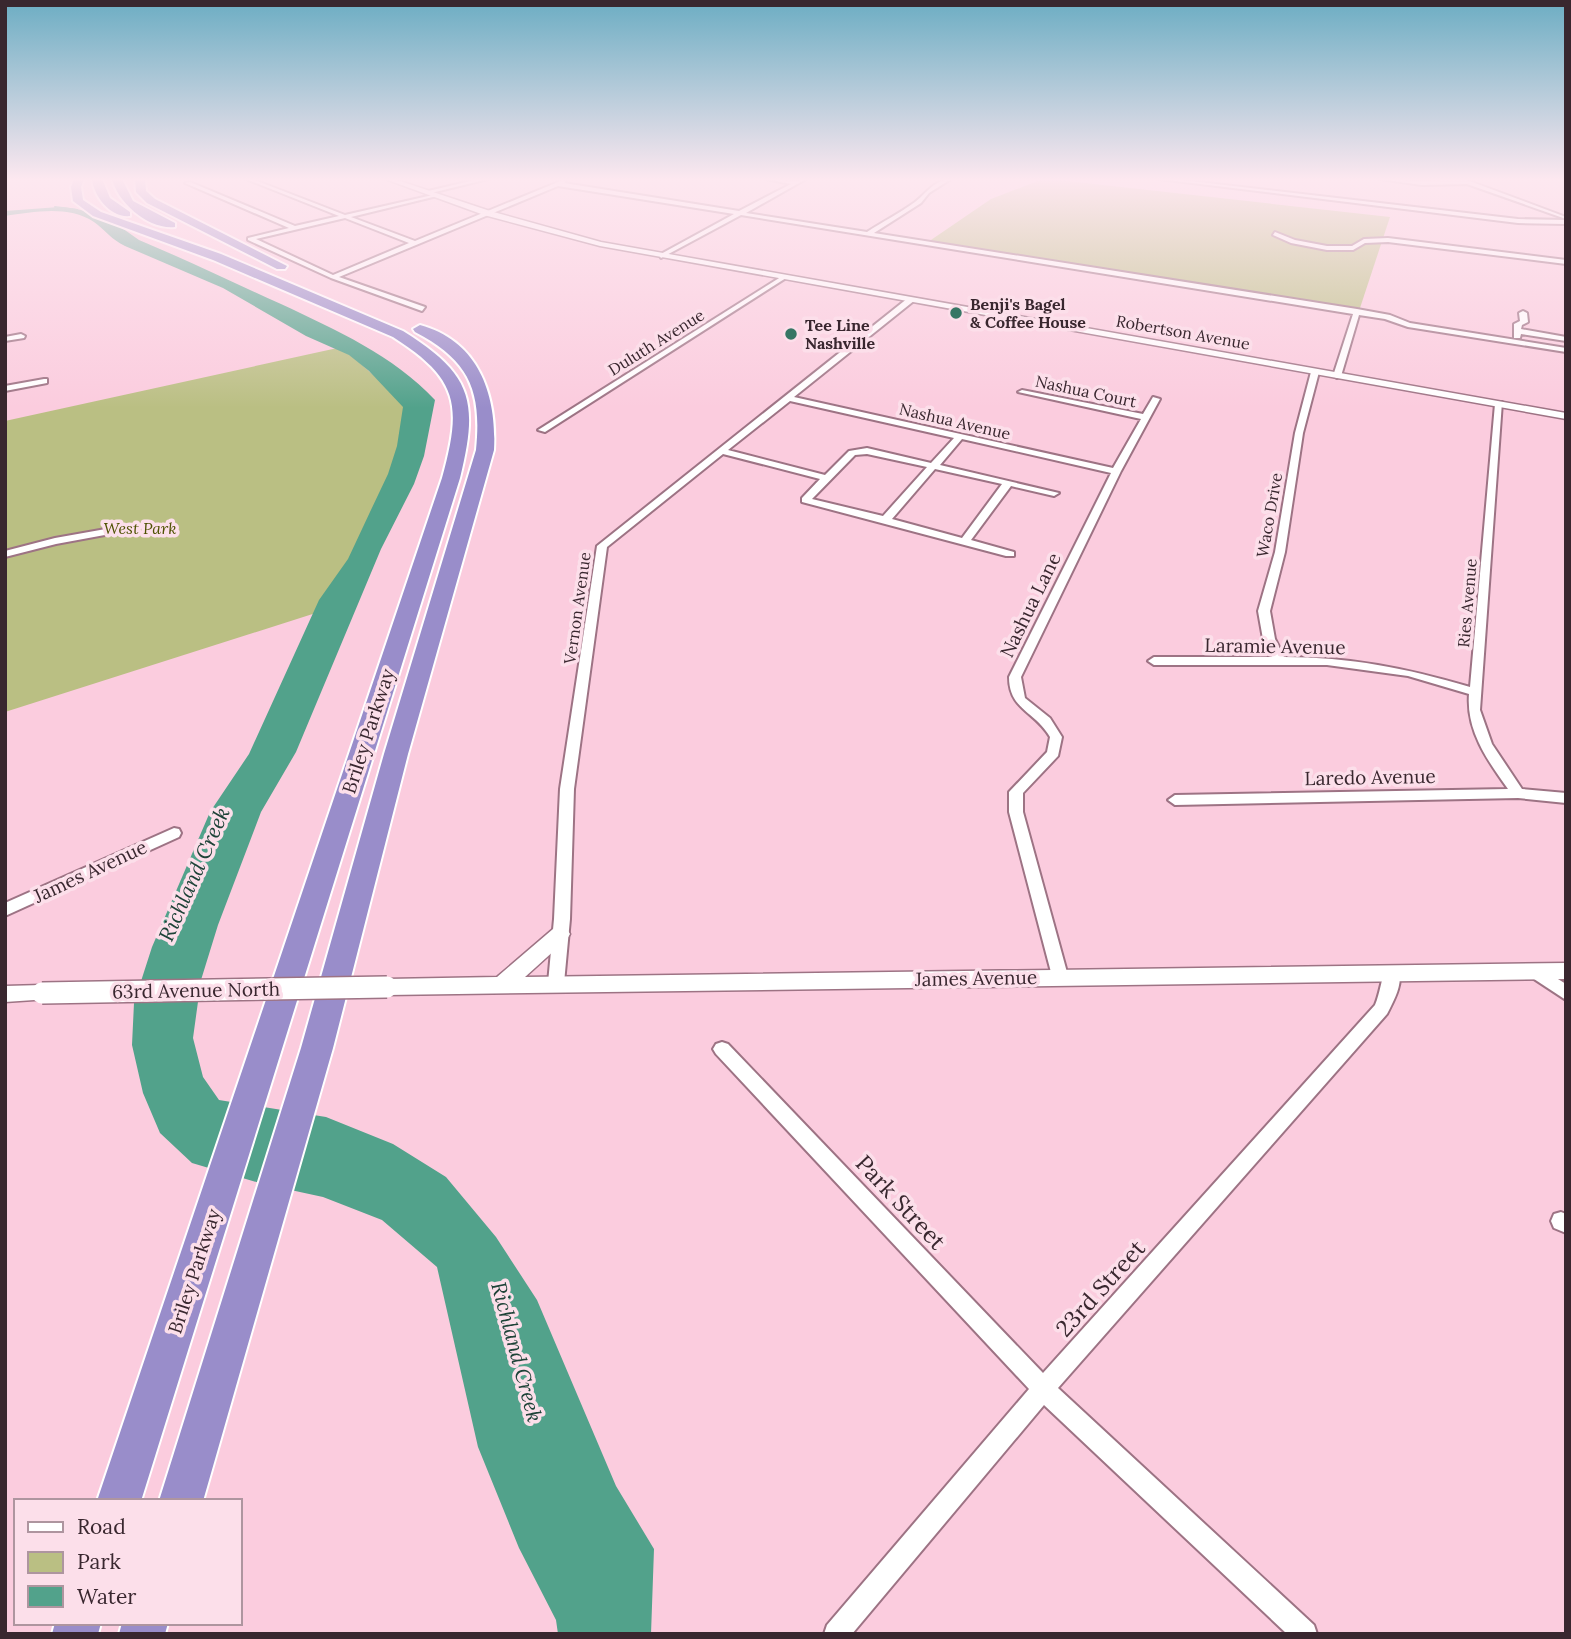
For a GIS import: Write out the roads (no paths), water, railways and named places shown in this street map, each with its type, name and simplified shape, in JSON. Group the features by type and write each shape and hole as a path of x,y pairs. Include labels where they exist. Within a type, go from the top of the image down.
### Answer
{"highway":[{"name":"Briley Parkway","path":"119,1499 451,478 460,444 463,416 459,398 444,368 398,334 213,255"},
{"name":"Briley Parkway","path":"182,1499 317,1048 404,727 485,450 489,419 478,377 463,360 427,332 328,282 259,255"},
{"path":"270,255 328,282"}],"street":[{"path":"280,255 328,282 422,310"},
{"path":"328,282 386,255"},
{"path":"1010,255 1357,311 1408,325 1566,350"},
{"path":"1513,255 1566,262"},
{"name":"Robertson Avenue","path":"661,256 1566,416"},
{"name":"Duluth Avenue","path":"542,430 784,277"},
{"name":"Vernon Avenue","path":"556,983 567,789 602,547 911,300"},
{"path":"1337,376 1357,311"},
{"path":"1516,342 1518,324 1524,322 1523,313"},
{"path":"1518,331 1566,339"},
{"path":"5,339 21,336"},
{"name":"Waco Drive","path":"1280,661 1269,639 1264,611 1280,552 1299,433 1315,372"},
{"path":"5,389 44,381"},
{"name":"Nashua Court","path":"1021,392 1146,417"},
{"name":"Nashua Avenue","path":"788,398 1116,471"},
{"name":"Nashua Lane","path":"1060,976 1016,811 1016,792 1053,753 1056,737 1046,720 1018,702 1014,692 1015,677 1116,471 1156,399"},
{"name":"Ries Avenue","path":"1499,404 1474,710 1488,753 1518,793"},
{"path":"885,520 960,436"},
{"path":"722,451 827,478"},
{"path":"1010,554 805,500 852,453 863,451 1054,494"},
{"path":"964,541 1008,483"},
{"path":"5,554 55,541 117,530"},
{"name":"Laramie Avenue","path":"1154,662 1327,661 1409,673 1475,692"},
{"name":"Laredo Avenue","path":"1175,800 1518,793 1566,798"},
{"name":"James Avenue","path":"5,910 174,833"},
{"path":"502,985 560,934"},
{"name":"James Avenue","path":"387,987 1566,971"},
{"path":"1537,972 1566,993"},
{"name":"23rd Street","path":"836,1634 1043,1388 1381,1009 1389,992 1392,973"},
{"name":"63rd Avenue North","path":"5,994 387,987"},
{"name":"Park Street","path":"722,1049 1043,1388 1305,1634"}],"water":[{"name":"Richland Creek","path":"147,255 174,255 343,334 401,370 435,400 424,456 414,484 381,549 296,752 261,812 218,925 201,980 193,1038 203,1077 219,1100 326,1117 393,1144 446,1177 496,1237 537,1300 616,1486 654,1549 651,1634 558,1634 556,1620 519,1548 478,1447 437,1267 382,1220 323,1197 263,1184 192,1163 160,1133 143,1093 132,1045 134,1003 152,947 210,812 249,754 319,600 348,559 388,474 397,446 403,407 369,371 349,355 306,336 223,288"}],"place":[{"name":"Benji's Bagel & Coffee House","path":"956,313"},
{"name":"Tee Line Nashville","path":"791,334"}],"park label":[{"name":"West Park","path":"140,528"}]}
